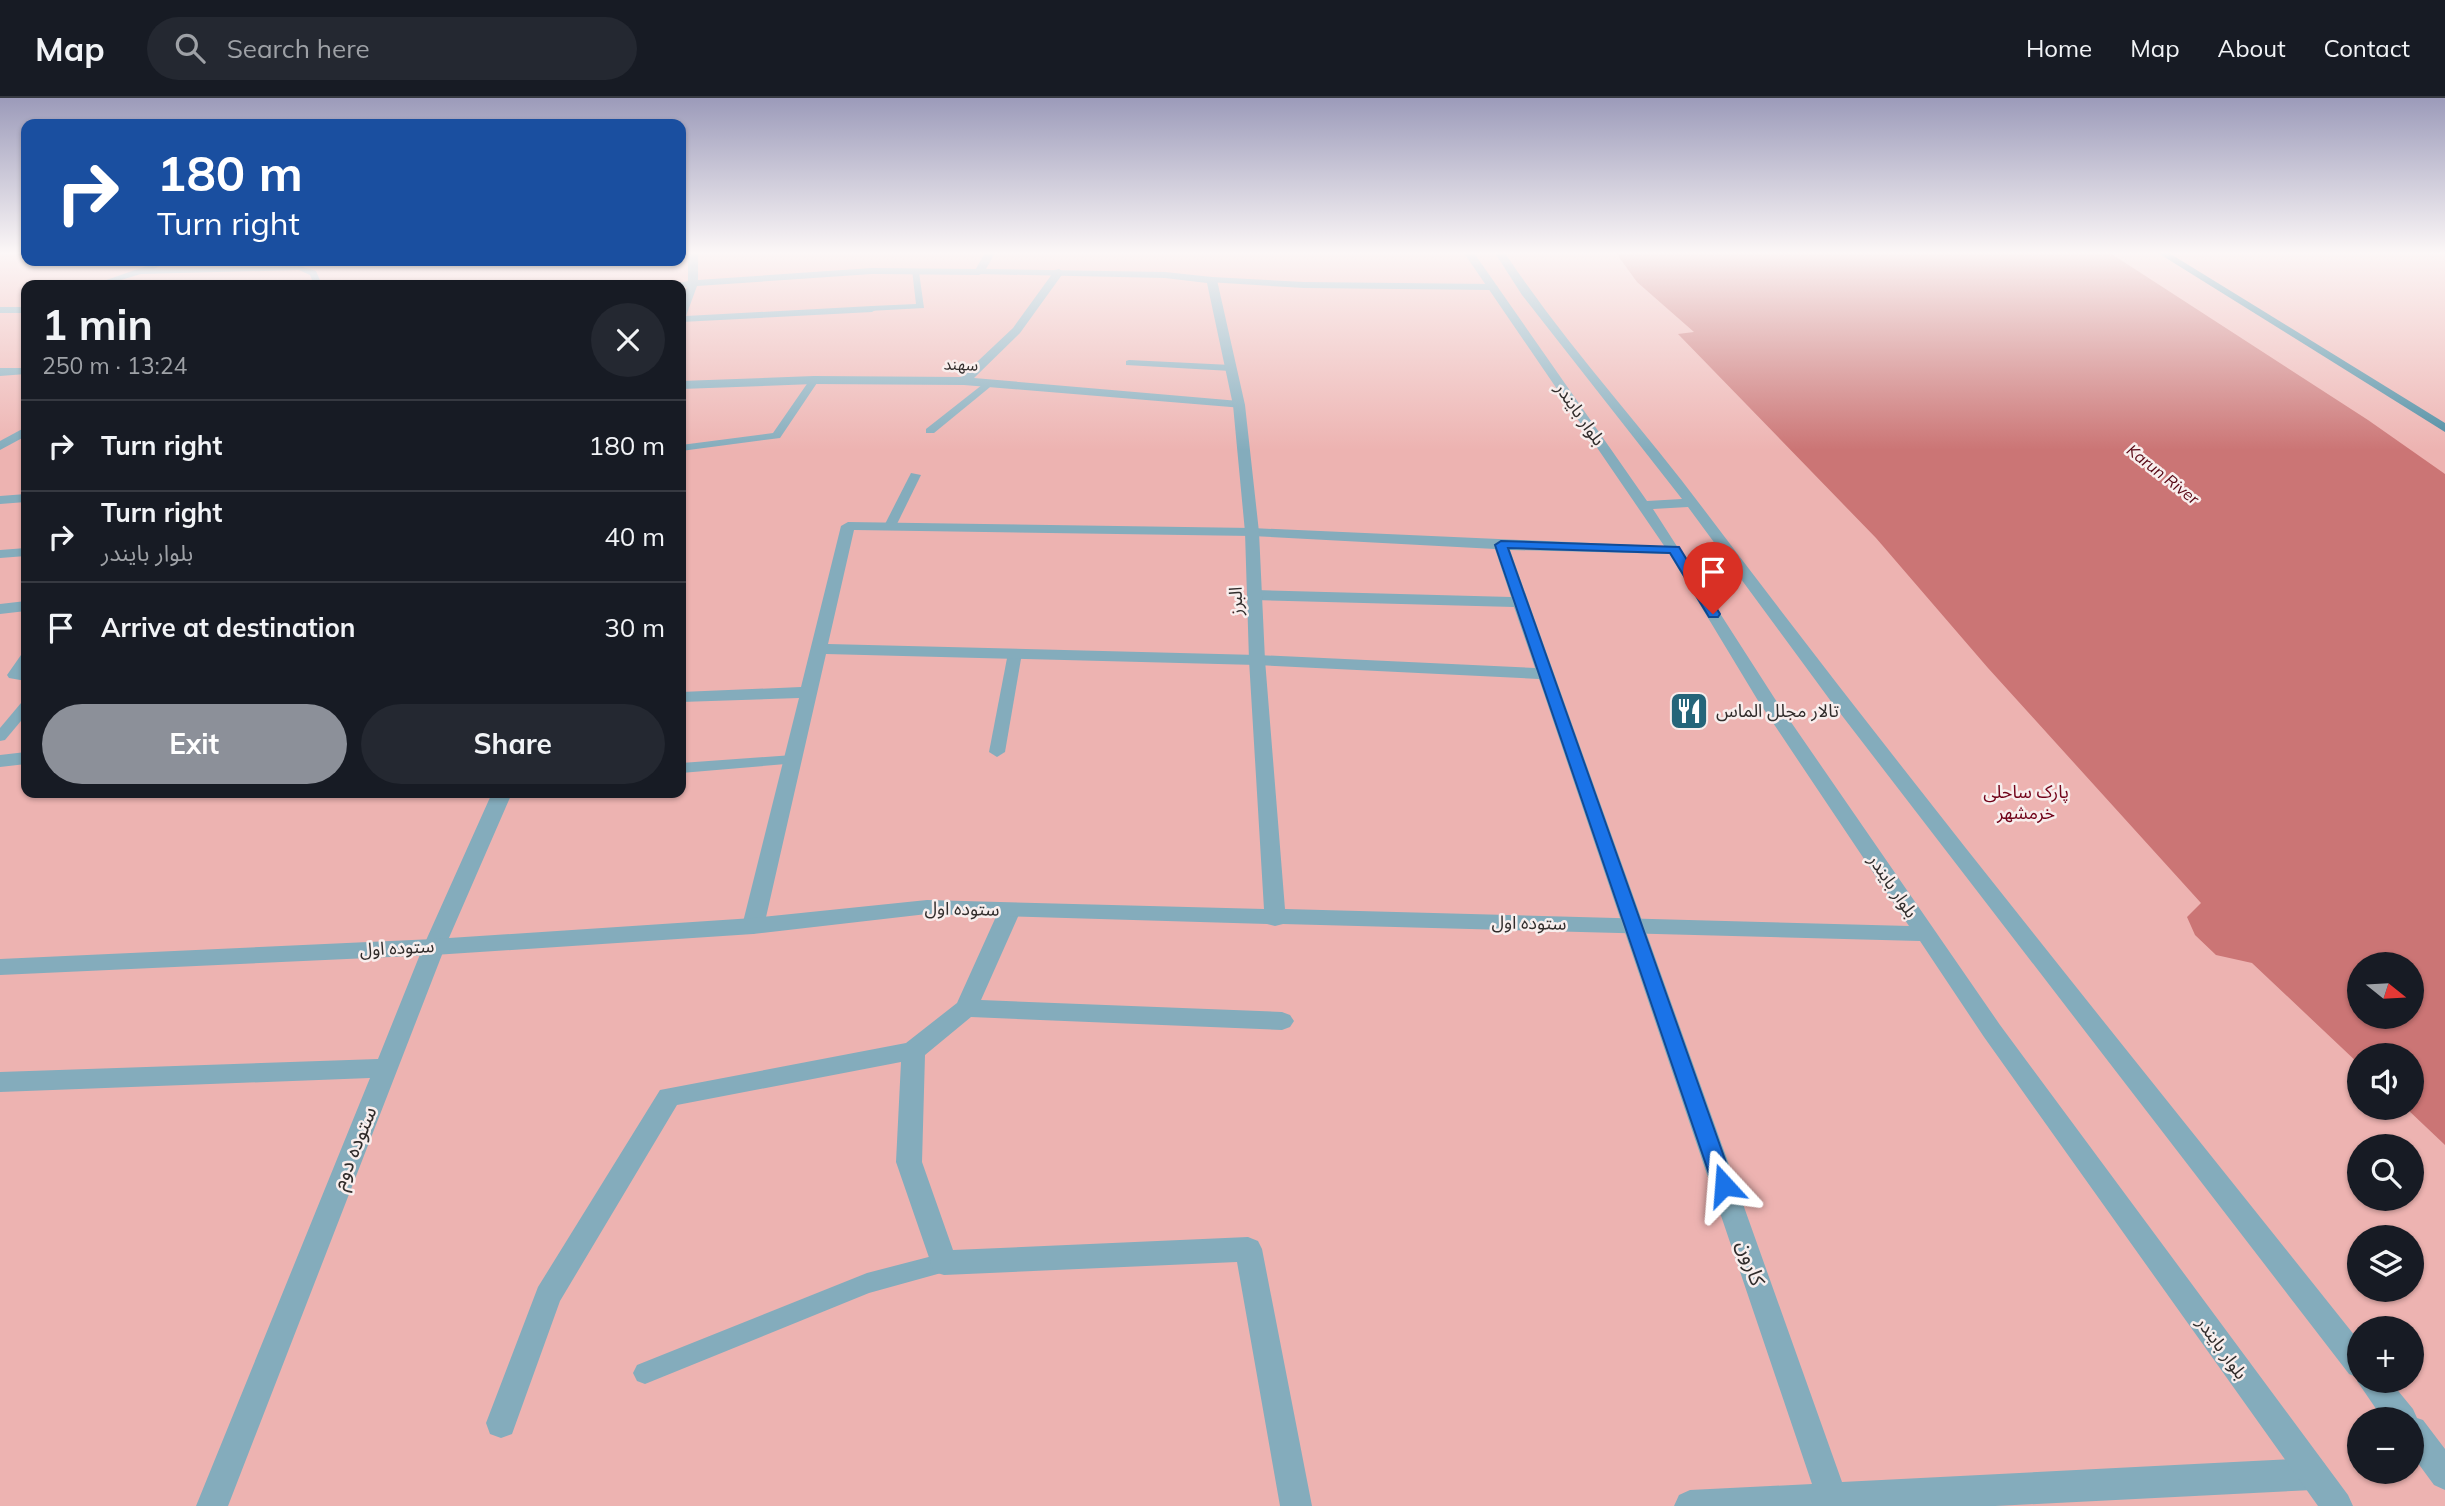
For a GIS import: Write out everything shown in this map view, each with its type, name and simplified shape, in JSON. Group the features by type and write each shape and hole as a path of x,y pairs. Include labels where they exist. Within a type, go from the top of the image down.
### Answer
{"main road":[{"path":"2269,319 2445,428"}],"street":[{"path":"964,381 1002,349 1029,319"},
{"name":"البرز","path":"1220,319 1239,405 1252,532 1257,660 1276,919"},
{"name":"بلوار بایندر","path":"1515,319 1674,550 1766,699 1992,1031 2337,1506"},
{"name":"بلوار بایندر","path":"1546,319 1692,503 1836,696 2347,1349"},
{"path":"0,372 21,371"},
{"name":"سهند","path":"686,385 814,380 964,381 1239,405"},
{"path":"0,428 21,430"},
{"path":"0,446 21,433"},
{"path":"0,500 21,498"},
{"path":"1643,505 1692,503"},
{"path":"753,926 848,526 1252,532 1501,545 1674,550"},
{"name":"کارون","path":"1501,545 1834,1501"},
{"path":"0,554 21,552"},
{"path":"1255,595 1520,602"},
{"path":"0,609 21,607"},
{"path":"818,649 1257,660 1545,674"},
{"path":"686,697 809,692"},
{"path":"0,761 21,759"},
{"name":"ستوده دوم","path":"212,1506 434,947 500,798"},
{"name":"ستوده اول","path":"0,967 434,947 753,926 927,907 1276,919 1633,924 1926,934"},
{"path":"501,1423 548,1296 669,1097 913,1051 966,1008 1010,910"},
{"path":"966,1008 1282,1021"},
{"path":"913,1051 909,1162 944,1263 1248,1249 1296,1506"},
{"path":"0,1082 387,1068"},
{"path":"2381,1393 2393,1407"},
{"path":"2424,1447 2445,1474"},
{"path":"1690,1506 1834,1501 2313,1474"}],"lane":[{"path":"1129,363 1231,368"},
{"path":"686,447 776,436 814,380"},
{"path":"930,431 990,383"},
{"path":"890,527 915,475"},
{"path":"998,752 1015,653"},
{"path":"21,665 14,675 21,676"},
{"path":"0,737 21,712"},
{"path":"686,768 793,760"},
{"path":"645,1373 867,1283 944,1263"}],"green space":[{"name":"پارک ساحلی خرمشهر","path":"0,319 21,319 21,798 686,798 686,319 2445,319 2445,1506 0,1506"}],"water":[{"name":"Karun River","path":"1679,319 2212,319 2368,420 2445,474 2445,1145 2419,1120 2424,1120 2424,1043 2347,1043 2347,1053 2252,963 2216,955 2195,935 2187,917 2201,903 1988,668 1876,538 1678,334 1694,332"}],"place":[{"name":"تالار مجلل الماس","path":"1689,711"}],"route":[{"path":"1713,614 1674,550 1501,545 1724,1185"}]}
